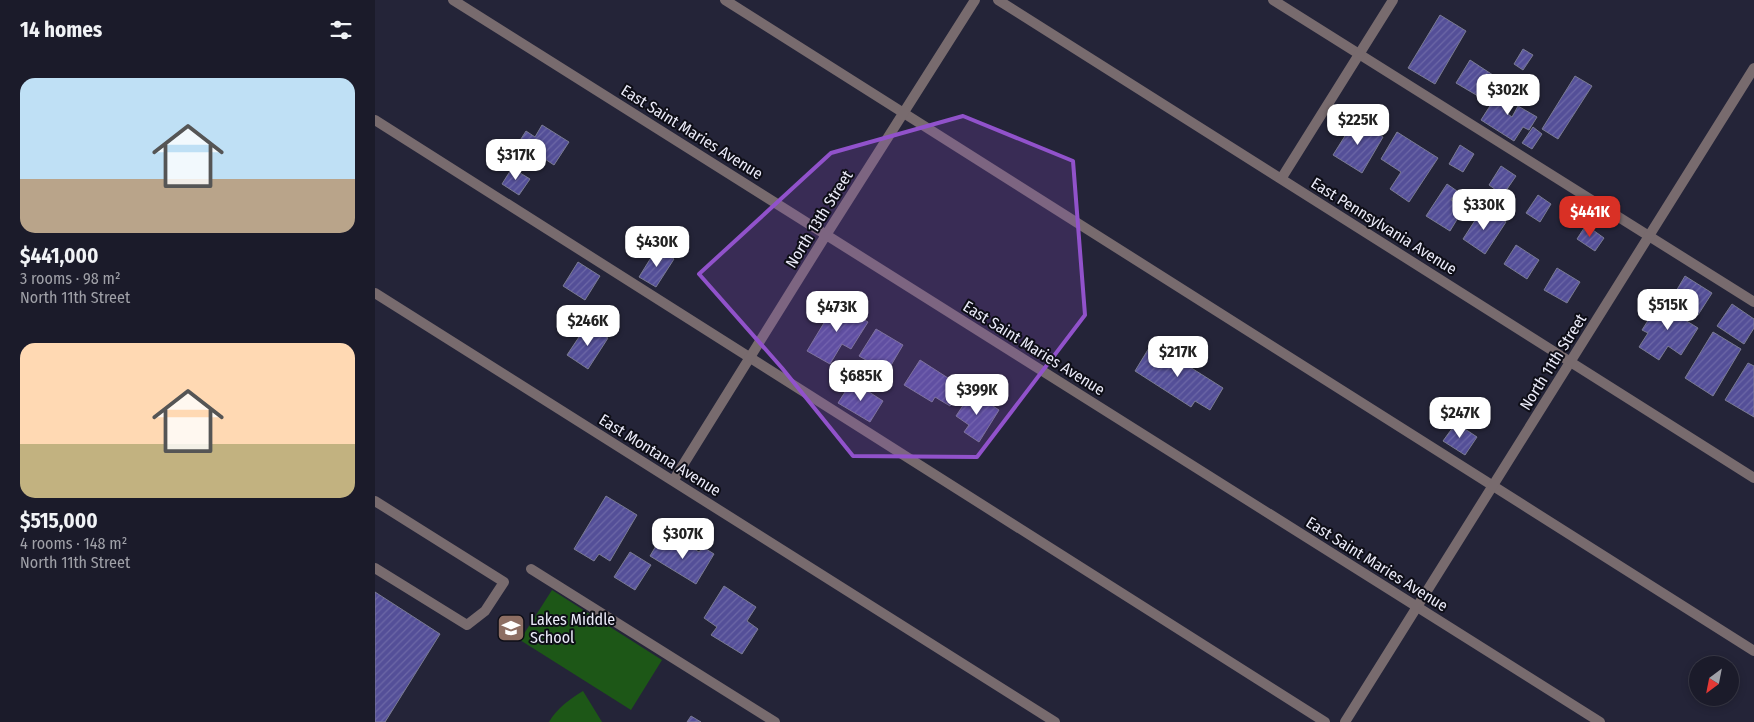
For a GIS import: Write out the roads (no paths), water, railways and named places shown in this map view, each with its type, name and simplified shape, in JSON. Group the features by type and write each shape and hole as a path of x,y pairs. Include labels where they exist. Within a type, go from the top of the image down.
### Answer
{"street":[{"name":"East Saint Maries Avenue","path":"453,0 1599,722"},
{"path":"725,0 1754,651"},
{"name":"North 13th Street","path":"673,481 975,0"},
{"name":"East Pennsylvania Avenue","path":"998,0 1754,478"},
{"path":"1273,0 1754,302"},
{"path":"1281,179 1393,0"},
{"name":"North 11th Street","path":"1345,722 1754,68"},
{"path":"375,120 1325,722"},
{"name":"East Montana Avenue","path":"375,293 1055,722"},
{"path":"375,501 504,582 485,611 467,625 375,568"},
{"path":"531,569 775,722"}],"place":[{"name":"Lakes Middle School","path":"511,628"}]}
